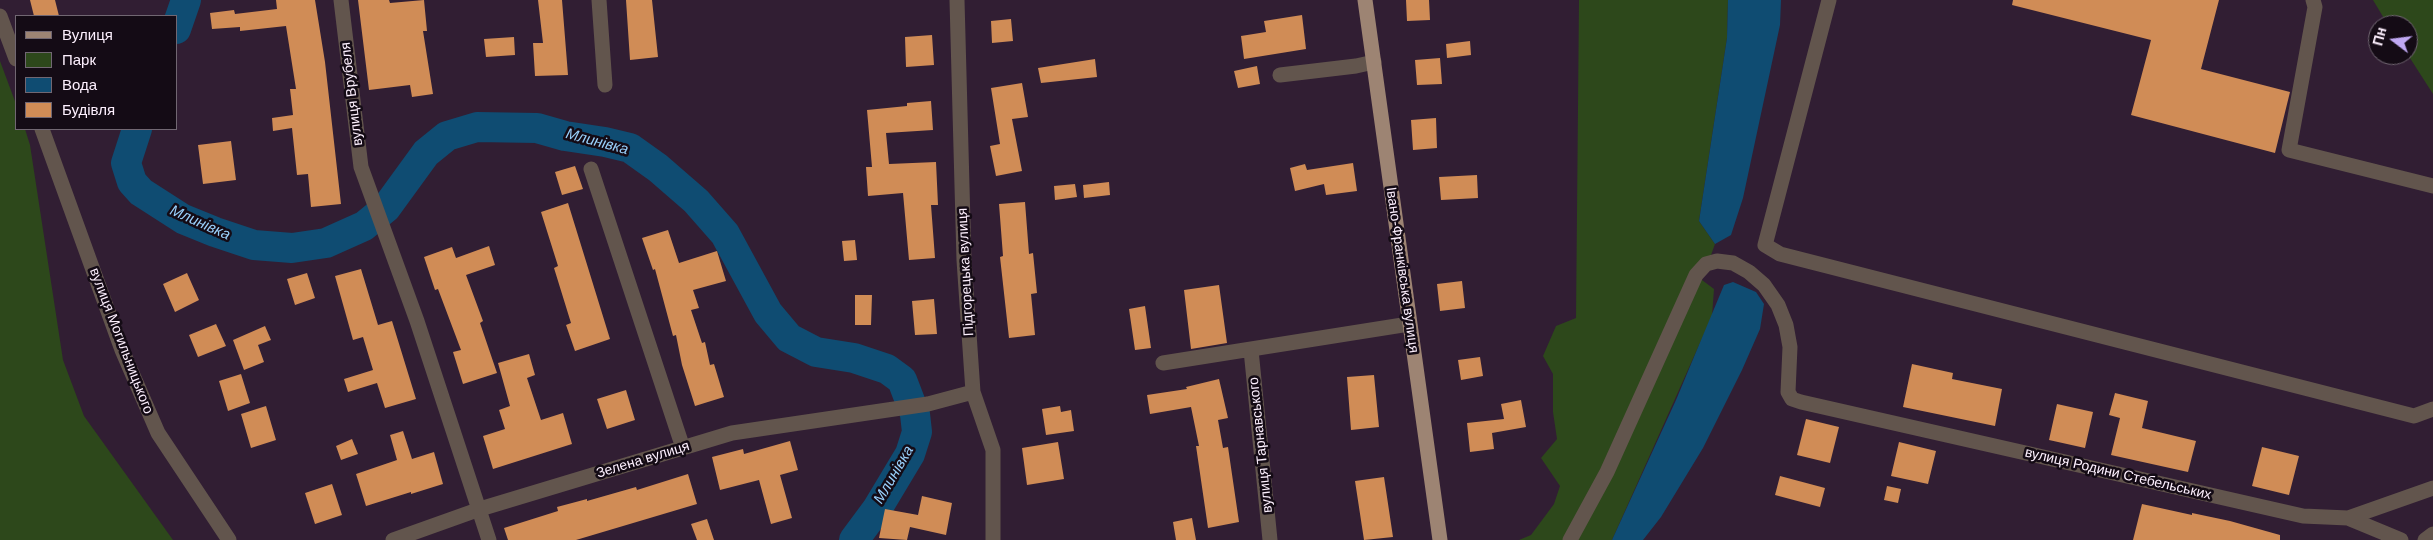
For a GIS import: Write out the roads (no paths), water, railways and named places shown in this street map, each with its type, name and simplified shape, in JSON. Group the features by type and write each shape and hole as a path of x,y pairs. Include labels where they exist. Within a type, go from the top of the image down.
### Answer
{"main road":[{"name":"Івано-Франківська вулиця","path":"1365,0 1440,540"}],"street":[{"name":"вулиця Врубеля","path":"341,0 361,167 418,321 489,540"},
{"path":"599,0 604,85"},
{"name":"Підгорецька вулиця","path":"957,0 964,260 973,392 993,450 992,540"},
{"path":"1829,0 1766,245 1780,254 2414,416 2433,409"},
{"path":"2314,0 2316,7 2289,150 2433,186"},
{"path":"0,16 15,56"},
{"path":"1280,75 1374,62"},
{"name":"вулиця Могильницького","path":"42,130 122,350 158,433 228,540"},
{"path":"591,169 683,448"},
{"name":"вулиця Родини Стебельських","path":"1570,540 1608,472 1696,275 1706,264 1717,261 1733,263 1749,272 1764,285 1778,305 1786,325 1790,347 1788,392 1792,398 1801,402 2302,516 2348,518 2433,488"},
{"path":"1163,363 1409,324"},
{"name":"вулиця Тарнавського","path":"1251,350 1270,540"},
{"name":"Зелена вулиця","path":"393,540 480,509 732,434 928,404 973,392"},
{"path":"2348,518 2401,540"},
{"path":"2425,540 2433,534"}],"water":[{"path":"1728,0 1781,0 1780,25 1743,198 1731,235 1715,244 1699,221 1727,38"},
{"path":"1733,282 1756,292 1764,304 1760,329 1742,370 1703,448 1661,517 1643,540 1612,540 1676,400 1724,285"}],"waterway":[{"name":"Млинівка","path":"178,23 186,0"},
{"name":"Млинівка","path":"137,130 126,163 132,182 141,192 183,219 215,232 254,245 292,248 326,243 364,226 386,208 426,153 447,136 477,127 537,128 565,136 630,148 658,168 696,201 725,234 768,313 789,338 816,352 854,358 887,369 902,380 915,414 917,432 910,454 877,509 854,540"}]}
